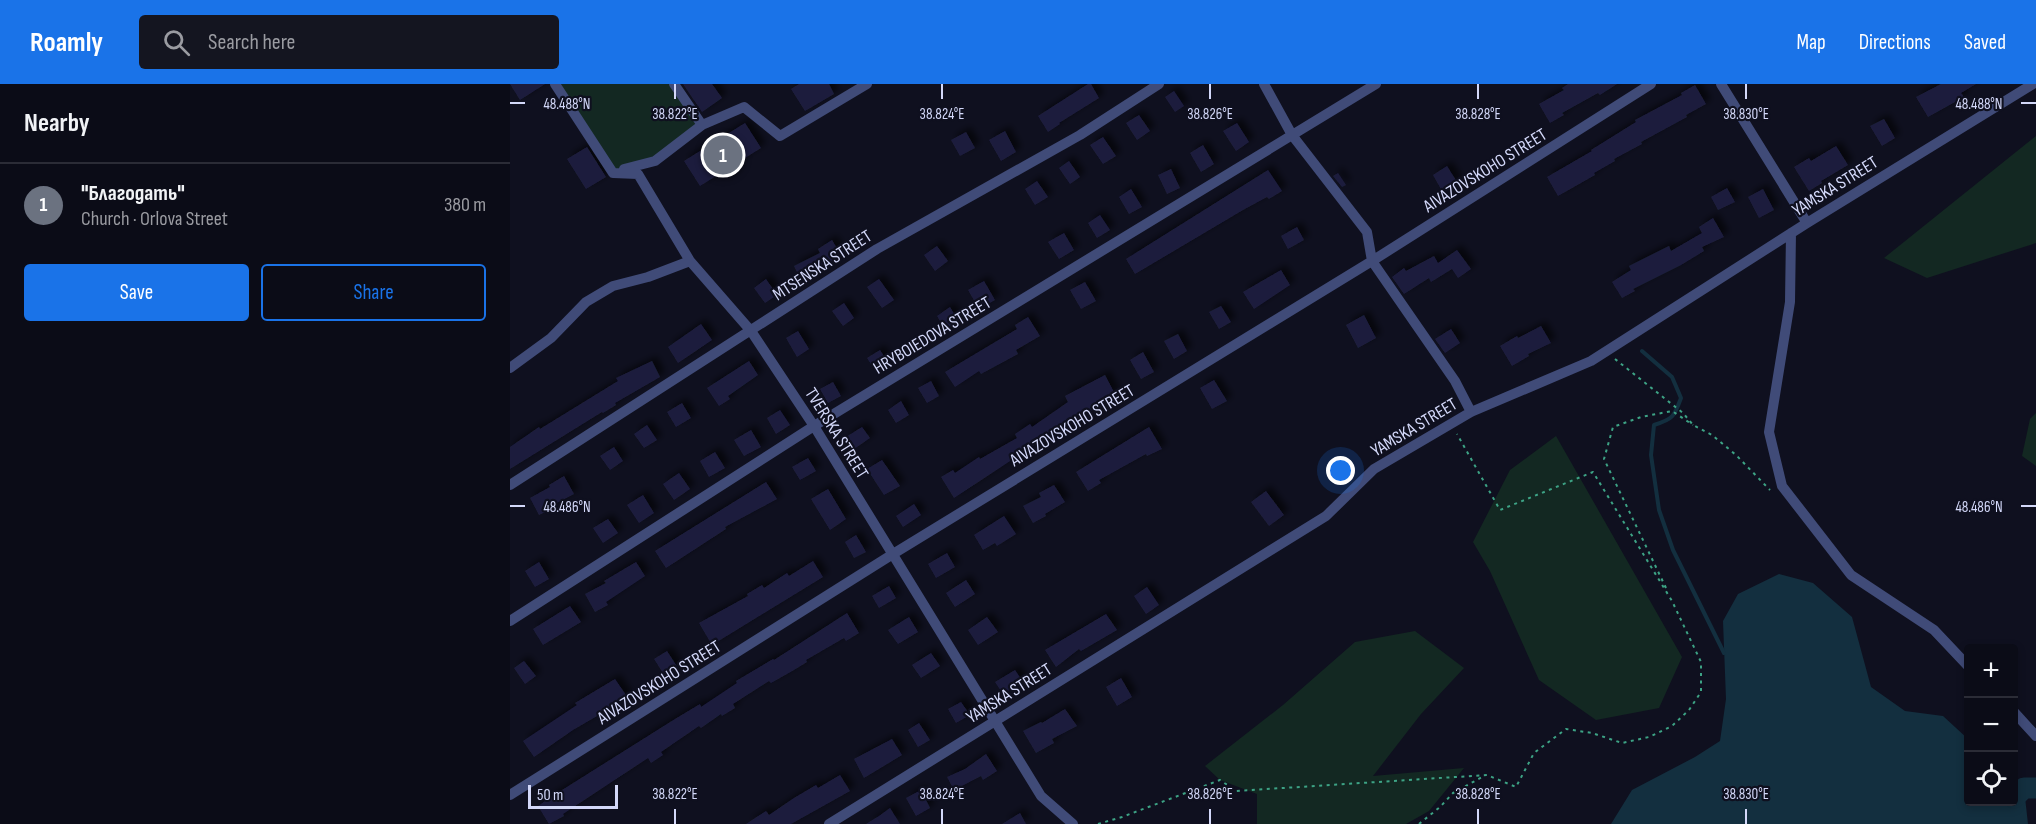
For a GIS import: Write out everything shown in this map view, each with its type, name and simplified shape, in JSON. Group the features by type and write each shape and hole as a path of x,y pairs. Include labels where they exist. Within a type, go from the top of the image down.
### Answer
{"street":[{"path":"555,84 613,172 655,161 702,125 744,107 780,136 867,84"},
{"path":"674,84 702,125"},
{"name":"MTSENSKA STREET","path":"510,485 877,249 1080,135 1159,84"},
{"path":"1264,84 1292,135 1367,232 1372,261 1455,381 1471,412"},
{"name":"HRYBOIEDOVA STREET","path":"510,621 814,426 1376,84"},
{"name":"AIVAZOVSKOHO STREET","path":"510,795 893,554 1372,261 1652,84"},
{"path":"1721,84 1807,223"},
{"name":"YAMSKA STREET","path":"829,824 1326,516 1374,469 1471,412 1591,361 1791,233 2033,84"},
{"name":"TVERSKA STREET","path":"613,172 638,174 690,261 751,331 814,426 1041,796 1073,824"},
{"path":"1791,233 1790,302 1769,432 1782,486 1851,575 1934,630 1964,662"},
{"path":"510,368 551,338 585,302 613,286 648,277 690,261"},
{"path":"2018,717 2036,736"}],"path":[{"path":"1606,352 1683,413 1693,425"},
{"path":"1098,824 1220,780 1236,791 1487,775 1516,786 1534,753 1566,729 1592,733 1622,743 1649,737 1664,730 1672,726 1689,710 1701,692 1701,662 1604,459 1613,427 1641,417 1672,411 1712,435 1736,455 1772,492"},
{"path":"1452,424 1500,510 1593,472 1672,601"},
{"path":"1419,824 1453,793 1487,775"}],"green space":[{"path":"555,84 674,84 702,125 655,161 613,173"},
{"path":"2036,136 2036,243 1927,278 1884,258"},
{"path":"2036,413 2036,466 2022,456 2030,419"},
{"path":"1556,436 1682,657 1659,708 1596,720 1539,680 1490,571 1473,542 1510,470"},
{"path":"1415,631 1464,668 1421,714 1373,776 1464,768 1429,811 1406,824 1257,824 1257,794 1220,780 1205,766 1283,705 1355,642"}],"water":[{"path":"1779,574 1813,583 1852,617 1871,687 1905,711 1943,716 1964,735 1964,806 2018,806 2018,779 2024,788 2028,824 1611,824 1632,790 1695,757 1720,741 1726,699 1723,621 1738,594"}],"building":[{"path":"510,84 545,84 520,100"},
{"path":"683,84 712,84 722,98 702,112"},
{"path":"799,84 829,84 834,94 805,111 791,89"},
{"path":"1091,84 1099,98 1048,132 1038,116"},
{"path":"1568,84 1617,84 1600,95 1598,93 1562,113 1564,115 1550,123 1539,104 1564,90 1562,88"},
{"path":"1941,84 1976,84 1961,93 1964,97 1928,117 1916,97"},
{"path":"1695,85 1706,104 1641,142 1642,144 1594,173 1595,175 1558,196 1547,177 1592,151 1636,122 1635,120 1682,95 1681,93"},
{"path":"1174,91 1184,106 1175,112 1165,97"},
{"path":"1139,115 1150,131 1137,140 1126,123"},
{"path":"1884,119 1895,138 1882,146 1870,126"},
{"path":"745,123 761,148 700,186 684,161"},
{"path":"1237,123 1249,142 1236,151 1223,131"},
{"path":"1005,131 1016,152 1001,161 989,140"},
{"path":"966,132 975,148 960,156 951,140"},
{"path":"1103,137 1116,156 1103,164 1090,145"},
{"path":"1203,145 1214,164 1201,172 1190,153"},
{"path":"1836,146 1848,165 1809,191 1794,167 1809,158 1811,161"},
{"path":"587,147 606,177 586,189 567,159"},
{"path":"1069,161 1080,177 1070,184 1059,168"},
{"path":"1447,166 1457,182 1442,191 1433,175"},
{"path":"1171,169 1180,188 1167,194 1158,175"},
{"path":"1268,170 1282,191 1243,210 1135,274 1126,259"},
{"path":"1338,173 1346,185 1342,187 1333,176"},
{"path":"1037,181 1048,197 1035,205 1025,189"},
{"path":"1727,188 1735,202 1718,210 1711,197"},
{"path":"1131,189 1142,207 1129,214 1119,197"},
{"path":"1763,189 1774,210 1759,218 1748,197"},
{"path":"1100,215 1110,230 1097,238 1088,223"},
{"path":"1713,218 1724,237 1702,247 1704,251 1633,289 1635,291 1622,298 1612,282 1631,270 1629,266 1669,246 1671,251 1702,233 1699,227"},
{"path":"1297,227 1304,240 1288,249 1281,236"},
{"path":"1064,233 1074,250 1059,259 1048,242"},
{"path":"832,240 842,257 801,280 794,266 820,253 818,249"},
{"path":"937,246 948,261 935,271 924,255"},
{"path":"1457,250 1471,269 1458,278 1452,269 1431,282 1429,278 1404,294 1392,277 1404,268 1406,271 1434,256 1438,263"},
{"path":"1281,270 1290,285 1254,309 1243,292"},
{"path":"766,279 777,295 765,303 754,288"},
{"path":"879,279 894,300 882,308 867,287"},
{"path":"984,281 995,300 979,309 968,290"},
{"path":"1085,282 1096,301 1081,309 1070,290"},
{"path":"844,303 854,318 843,326 832,311"},
{"path":"1221,306 1231,322 1219,329 1209,312"},
{"path":"950,307 959,322 946,331 937,316"},
{"path":"1364,315 1376,338 1358,348 1346,325"},
{"path":"1028,317 1040,336 1016,350 1018,354 981,374 979,371 955,387 945,372 1017,329 1015,325"},
{"path":"701,324 712,340 678,363 668,347"},
{"path":"1541,326 1551,343 1528,354 1529,356 1512,366 1500,346"},
{"path":"1451,329 1460,343 1445,353 1435,339"},
{"path":"798,331 809,349 797,357 786,338"},
{"path":"1178,334 1187,351 1174,359 1164,341"},
{"path":"880,350 889,364 876,372 867,358"},
{"path":"1143,352 1154,372 1141,379 1130,360"},
{"path":"652,361 660,377 510,469 510,447 539,427 540,429 618,381 616,378"},
{"path":"749,361 758,375 728,396 730,399 719,406 707,388"},
{"path":"1105,375 1115,394 1090,407 1092,411 1053,435 1051,434 954,498 941,477 953,470 955,473 979,457 980,459 1017,438 1015,434 1030,424 1032,427 1068,402 1065,396"},
{"path":"1214,380 1227,401 1212,409 1200,388"},
{"path":"931,381 939,396 927,403 918,388"},
{"path":"833,382 841,396 828,403 820,389"},
{"path":"901,401 909,415 896,423 888,410"},
{"path":"682,403 691,418 676,427 667,412"},
{"path":"780,410 790,425 776,434 767,418"},
{"path":"647,425 657,440 644,448 634,434"},
{"path":"862,427 870,438 854,449 846,437"},
{"path":"1149,427 1162,449 1147,456 1146,454 1099,480 1101,483 1088,491 1076,472"},
{"path":"751,430 761,447 744,456 734,440"},
{"path":"614,447 623,461 610,470 600,456"},
{"path":"715,452 725,468 709,477 700,461"},
{"path":"808,458 816,471 800,480 792,467"},
{"path":"882,460 900,486 884,495 867,469"},
{"path":"679,473 690,489 674,500 663,484"},
{"path":"564,476 574,494 539,515 530,498"},
{"path":"766,482 777,499 725,527 726,529 666,568 655,551"},
{"path":"1054,485 1065,502 1033,523 1023,506 1041,497 1039,493"},
{"path":"828,489 846,519 830,530 811,499"},
{"path":"1266,491 1284,515 1269,526 1251,502"},
{"path":"643,495 654,513 639,523 627,505"},
{"path":"914,504 921,515 903,527 896,516"},
{"path":"1004,516 1016,534 997,546 995,543 983,550 974,535"},
{"path":"608,519 618,533 603,543 593,528"},
{"path":"856,535 866,552 854,558 845,542"},
{"path":"947,553 955,567 936,578 928,564"},
{"path":"813,561 823,577 712,645 699,623 748,596 747,594 762,585 764,588 787,573 789,576"},
{"path":"539,562 549,579 535,587 525,571"},
{"path":"636,562 645,576 606,602 608,605 595,612 585,594 606,583 604,581"},
{"path":"966,580 975,594 955,607 946,593"},
{"path":"889,586 896,598 879,608 872,596"},
{"path":"1147,587 1159,605 1146,614 1134,596"},
{"path":"570,606 581,622 543,645 533,629"},
{"path":"847,613 859,633 846,641 844,638 771,683 769,681 733,704 735,708 722,716 721,714 701,728 699,726 661,752 663,755 651,763 648,758 549,824 538,806 675,719 700,704 701,707 737,683 736,681 774,660"},
{"path":"1106,614 1117,630 1081,651 1079,649 1056,667 1045,650"},
{"path":"909,617 918,632 898,644 888,630"},
{"path":"987,617 998,632 978,645 968,630"},
{"path":"667,651 678,668 665,676 654,659"},
{"path":"931,653 940,666 921,678 912,665"},
{"path":"524,661 536,676 525,684 514,668"},
{"path":"1015,670 1023,682 1003,694 995,682"},
{"path":"1121,678 1132,697 1117,706 1106,687"},
{"path":"615,679 628,698 573,730 534,757 523,741 577,705 575,703"},
{"path":"961,702 970,715 956,723 948,709"},
{"path":"1065,709 1077,726 1052,739 1054,743 1036,753 1023,731"},
{"path":"919,723 930,740 918,747 908,730"},
{"path":"892,739 902,755 864,778 854,759"},
{"path":"986,754 997,771 983,780 981,776 954,790 947,777 965,769"},
{"path":"840,775 850,791 791,824 746,824 766,811 769,815 816,785 818,788"},
{"path":"921,790 930,808 916,816 906,798"},
{"path":"890,808 900,824 866,824 879,816"},
{"path":"1020,813 1026,824 1002,824"}],"waterway":[{"path":"1642,351 1672,377 1681,398 1672,416 1654,425 1651,455 1659,510 1673,550 1724,653"},
{"path":"2018,794 2024,788 2036,788"}],"place":[{"name":"\"Благодать\"","path":"723,155"}]}
